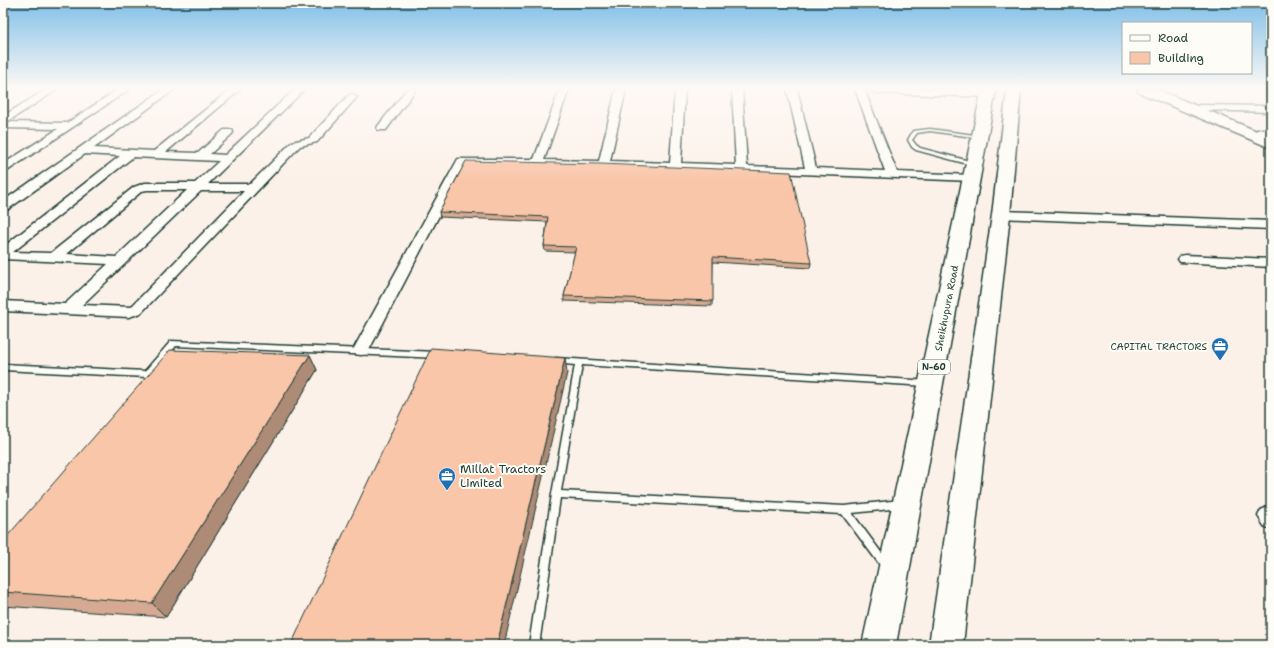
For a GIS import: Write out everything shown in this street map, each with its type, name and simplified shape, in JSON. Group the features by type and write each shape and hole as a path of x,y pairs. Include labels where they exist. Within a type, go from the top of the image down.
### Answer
{"main road":[{"name":"Sheikhupura Road","path":"879,645 983,119"},
{"path":"946,645 1001,215 1011,119"},
{"path":"1222,119 1269,137"},
{"path":"1226,119 1269,137"}],"street":[{"path":"3,170 80,119"},
{"path":"3,207 128,119"},
{"path":"157,154 200,119"},
{"path":"70,308 269,119"},
{"path":"3,306 129,312 136,310 296,144 313,140 332,119"},
{"path":"382,128 389,119"},
{"path":"538,162 554,119"},
{"path":"604,164 614,119"},
{"path":"675,166 678,119"},
{"path":"739,119 742,168"},
{"path":"799,119 811,171"},
{"path":"871,119 892,174"},
{"path":"3,125 70,126"},
{"path":"200,156 228,132"},
{"path":"83,151 228,158"},
{"path":"3,254 131,153"},
{"path":"361,350 462,161 742,168 892,174 973,171"},
{"path":"54,258 138,189 145,186 254,188"},
{"path":"1001,215 1271,225"},
{"path":"3,254 120,261"},
{"path":"1185,259 1271,263"},
{"path":"1271,516 1268,516 1271,520"}],"lane":[{"path":"973,171 918,149 910,140 915,132 930,130 980,137"},
{"path":"3,367 147,374 174,343 361,350 447,355"},
{"path":"548,361 931,383"},
{"path":"534,645 556,494 579,363"},
{"path":"556,494 844,510 908,503"},
{"path":"844,510 893,576"}],"building":[{"path":"466,161 601,164 791,172 811,263 713,257 713,301 564,296 576,247 544,246 548,217 439,212"},
{"path":"431,348 565,358 497,645 291,645"},
{"path":"170,350 310,355 152,603 3,592 3,541"}],"place":[{"name":"CAPITAL TRACTORS","path":"1220,361"},
{"name":"Millat Tractors Limited","path":"447,491"}]}
